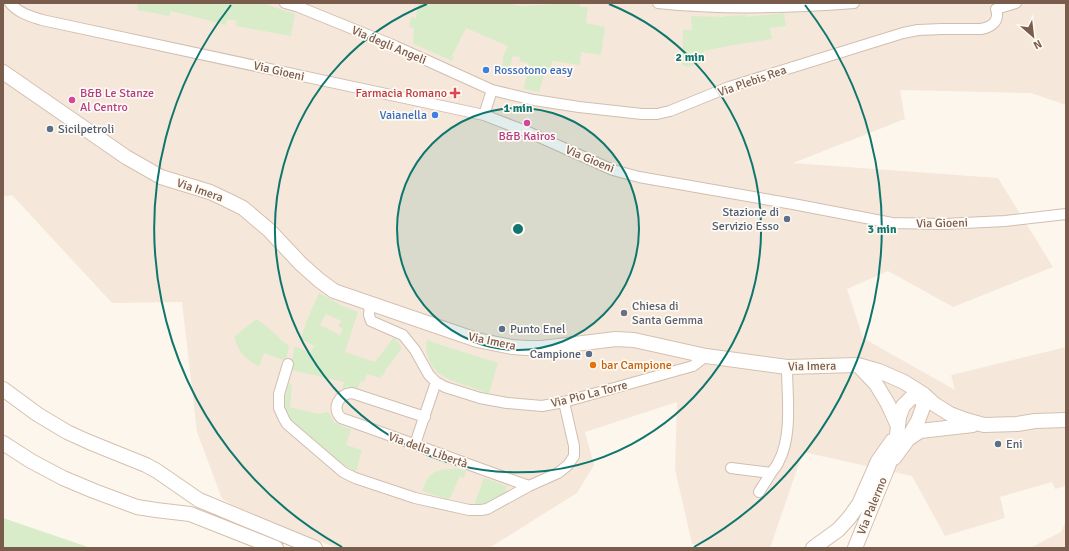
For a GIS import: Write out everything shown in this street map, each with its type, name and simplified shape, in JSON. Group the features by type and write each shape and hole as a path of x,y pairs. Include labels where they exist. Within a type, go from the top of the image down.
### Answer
{"main road":[{"name":"Via Imera","path":"6,76 126,157 162,177 210,192 242,208 269,230 301,264 326,286 344,295 477,340 512,347 527,348 542,348 616,339 634,340 706,356 787,367 858,365 879,371 904,382 950,414 984,425 1066,420"},
{"path":"858,365 876,384 888,404 901,433"},
{"path":"3,389 37,414 67,432 151,468 198,500 315,548"},
{"path":"813,548 838,530 859,504 901,433 918,421 923,408 923,394 911,398 903,406 899,417 901,433"},
{"name":"Via Imera","path":"1040,421 1066,415"},
{"path":"901,433 984,425"},
{"path":"3,443 31,461 63,478 94,491 137,507 190,514 276,548"},
{"name":"Via Palermo","path":"855,548 884,463"}],"street":[{"name":"Via Gioeni","path":"10,3 23,7 30,16 42,20 484,115 528,132 613,170 639,177 798,204 892,223 944,224 1005,221 1066,214"},
{"name":"Via degli Angeli","path":"285,3 299,7 395,46 492,90"},
{"path":"658,3 674,5 728,5 786,8 804,5 854,3"},
{"path":"993,6 1016,3"},
{"name":"Via Plebis Rea","path":"492,90 534,100 578,107 642,114 657,114 670,111 729,87 903,33 918,30 986,28 995,23 997,15 993,6"},
{"path":"484,115 492,90"},
{"path":"370,304 369,315 371,321 403,335 415,350 429,375 436,382 415,444"},
{"name":"Via Pio La Torre","path":"436,382 480,398 507,403 542,406 564,402 693,366 706,356"},
{"path":"288,364 279,394 279,408 284,419 287,424 343,472 355,478 415,498 469,510 487,509 564,469 568,465 574,456 574,446 564,402"},
{"path":"759,492 778,462 785,444 788,420 787,367"},
{"name":"Via della Libertà","path":"425,417 352,393 342,397 336,408 336,412 340,418 529,486"},
{"path":"731,468 771,473"}],"shaded area":[{"path":"3,3 1066,3 1066,105 1031,93 900,90 905,119 793,163 998,178 1053,267 953,307 888,271 847,289 863,338 955,390 951,375 1066,347 1066,486 1055,489 1052,482 1000,497 1005,518 945,536 912,476 803,452 770,548 710,548 692,544 675,469 677,402 585,432 594,465 577,493 489,548 337,548 266,521 222,499 197,432 182,302 112,303 12,195 3,197"},
{"path":"1066,521 1066,548 1030,548 1061,532"}],"green space":[{"path":"138,3 262,3 295,14 291,36 236,26 237,21 227,19 226,25 171,11 169,16 137,10"},
{"path":"418,3 506,3 521,6 579,3 580,7 588,7 586,23 605,27 601,55 581,52 580,65 552,61 551,68 545,71 539,92 524,89 529,63 519,61 520,57 513,56 508,73 502,71 503,56 508,46 466,28 452,56 454,57 452,61 414,44 414,28 409,27 411,17 416,18"},
{"path":"784,13 786,26 770,28 772,39 704,51 703,55 701,56 701,63 688,67 682,65 683,30 692,30 691,16 725,17 746,15 746,17"},
{"path":"319,293 358,312 345,352 375,362 394,337 402,348 384,372 385,373 383,376 381,375 380,378 367,374 364,382 361,381 357,390 342,389 344,382 290,369 295,346 310,353 314,346 301,339","holes":["326,314 341,321 338,326 343,329 340,335 320,325"]},
{"path":"256,319 289,346 286,361 264,353 259,367 246,358 241,352 234,337"},
{"path":"428,339 432,342 498,363 489,394 454,381 437,372 431,364 427,353 426,344"},
{"path":"288,383 292,384 290,407 318,414 327,412 334,422 351,430 346,445 362,450 356,472 340,462 287,416 283,408"},
{"path":"460,469 466,471 464,478 460,476 450,498 447,499 422,491 428,478 435,472"},
{"path":"484,478 507,486 504,495 480,506 474,505"},
{"path":"3,518 91,548 3,548"}],"place":[{"name":"Rossotono easy","path":"486,70"},
{"name":"Farmacia Romano","path":"455,93"},
{"name":"B&B Le Stanze Al Centro","path":"72,100"},
{"name":"Vaianella","path":"435,115"},
{"name":"B&B Kairos","path":"527,123"},
{"name":"Sicilpetroli","path":"50,129"},
{"name":"Stazione di Servizio Esso","path":"787,219"},
{"name":"Chiesa di Santa Gemma","path":"624,313"},
{"name":"Punto Enel","path":"502,329"},
{"name":"Campione","path":"589,354"},
{"name":"bar Campione","path":"593,365"},
{"name":"Eni","path":"998,444"}]}
